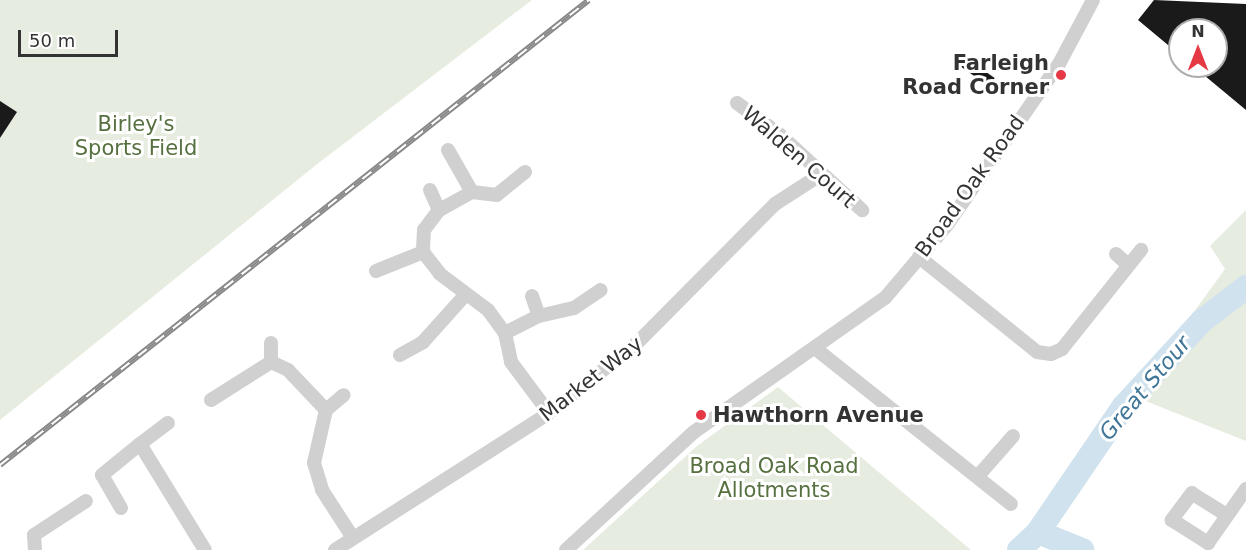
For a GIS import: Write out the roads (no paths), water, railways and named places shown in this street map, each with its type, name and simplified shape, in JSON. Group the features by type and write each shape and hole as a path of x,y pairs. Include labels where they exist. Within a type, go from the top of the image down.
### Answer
{"street":[{"name":"Broad Oak Road","path":"566,550 685,439 816,349 885,298 919,257 1059,64 1093,0"},
{"name":"Walden Court","path":"737,103 780,134 820,175 862,210"},
{"path":"448,150 472,192"},
{"path":"525,172 497,195 472,192 439,210 424,230 423,252 505,333 511,362 549,413"},
{"name":"Market Way","path":"335,550 549,413 637,344 775,204 820,175"},
{"path":"430,190 439,210"},
{"path":"919,257 1037,352 1051,354 1062,349 1127,264 1141,250"},
{"path":"376,271 423,252"},
{"path":"1116,254 1127,264"},
{"path":"505,333 539,316 574,308 601,290"},
{"path":"400,355 423,342 466,294"},
{"path":"532,296 539,316"},
{"path":"271,343 271,362"},
{"path":"816,349 1011,504"},
{"path":"211,400 271,362"},
{"path":"271,362 288,370 326,410"},
{"path":"344,395 326,410 314,463 322,490 353,538"},
{"path":"121,508 102,475 168,423"},
{"path":"978,476 1013,436"},
{"path":"140,444 205,550"},
{"path":"1225,514 1246,489"},
{"path":"35,550 34,535 86,501"}],"waterway":[{"name":"Great Stour","path":"1019,550 1038,532 1124,406 1202,321 1246,287"},
{"name":"Great Stour","path":"1038,532 1082,550"}],"railway":[{"path":"0,465 589,0"}],"place":[{"name":"Farleigh Road Corner","path":"1061,75"},
{"name":"Hawthorn Avenue","path":"701,415"}],"park label":[{"name":"Birley's Sports Field","path":"136,136"},
{"name":"Broad Oak Road Allotments","path":"774,478"}]}
